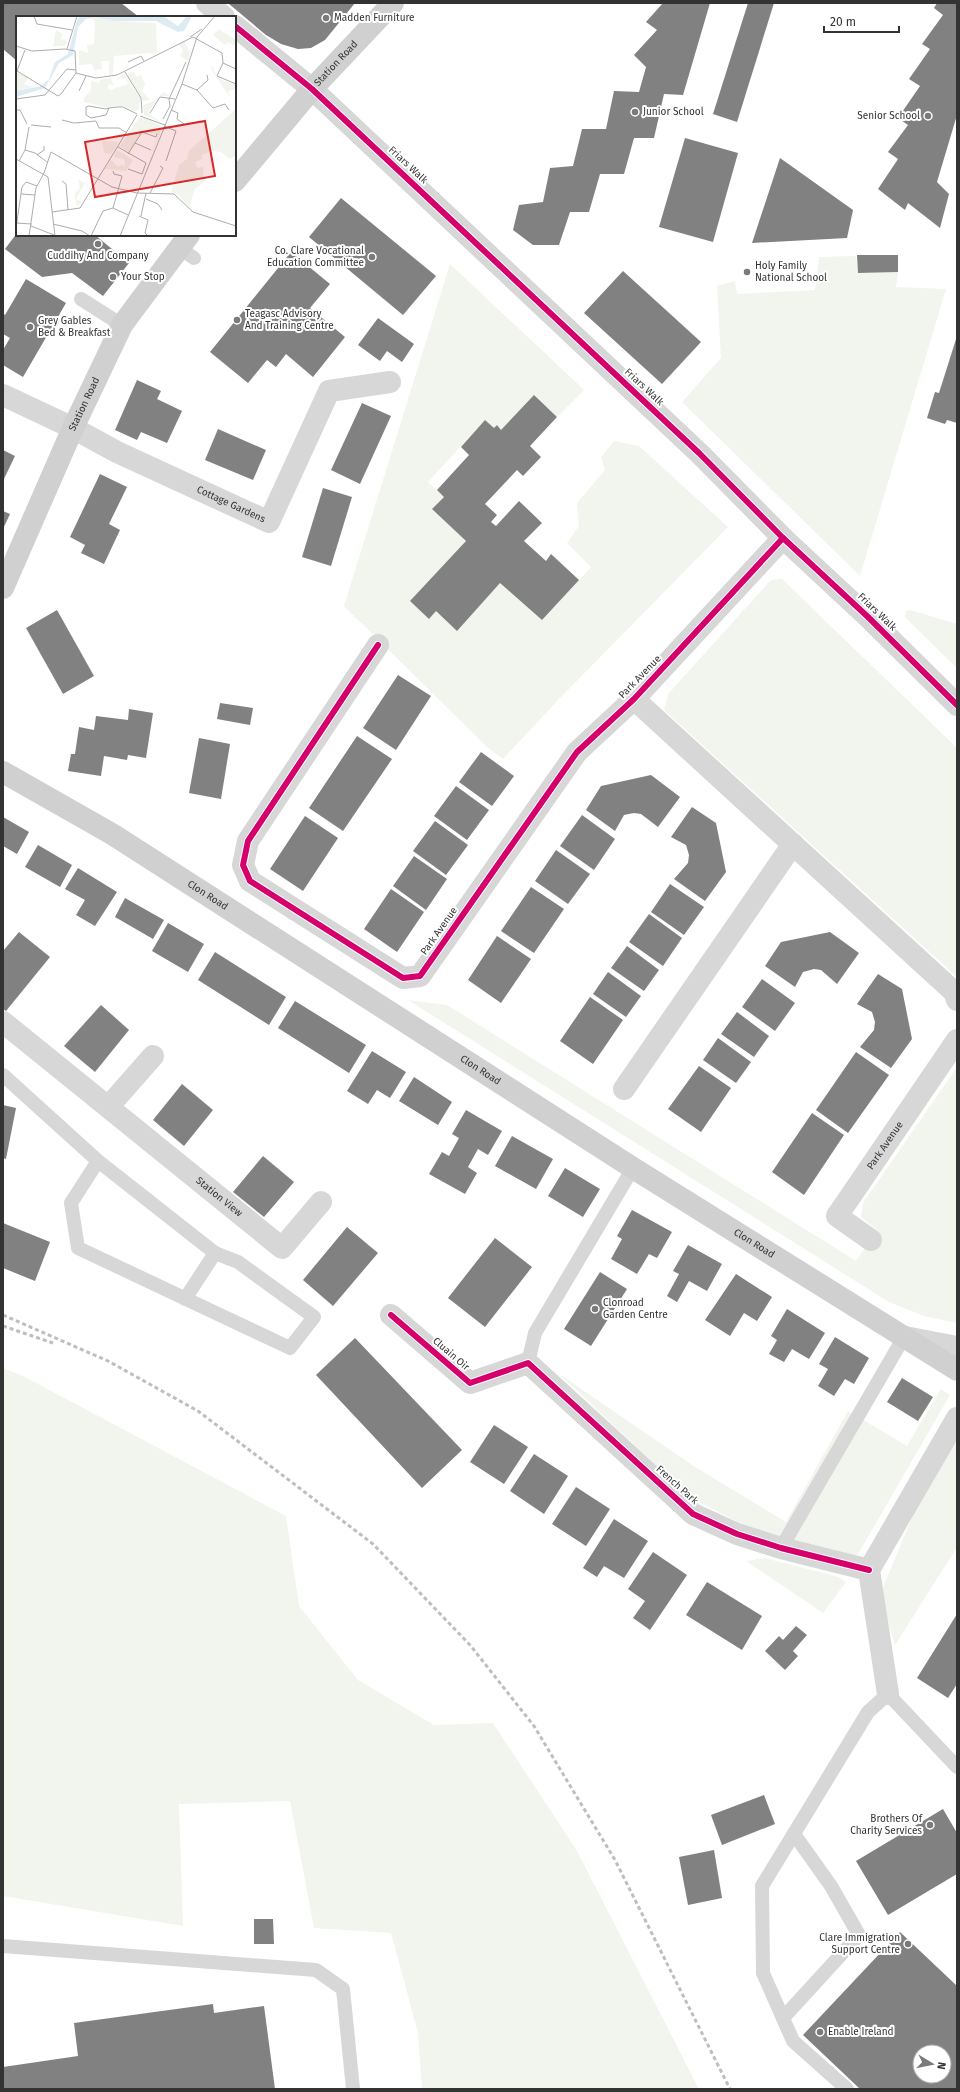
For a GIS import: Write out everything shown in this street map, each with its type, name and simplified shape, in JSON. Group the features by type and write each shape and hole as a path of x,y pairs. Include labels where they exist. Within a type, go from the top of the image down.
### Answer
{"main road":[{"name":"Station Road","path":"236,179 312,89 393,3"},
{"name":"Station Road","path":"3,588 73,428 122,325 187,247"},
{"name":"Clon Road","path":"3,772 112,834 632,1168 957,1370"}],"street":[{"path":"207,3 223,16"},
{"name":"Friars Walk","path":"236,27 312,89 700,453 783,538 868,617 957,705"},
{"name":"Cottage Gardens","path":"73,428 117,452 269,522 330,391 390,382"},
{"path":"3,395 73,428"},
{"name":"Park Avenue","path":"378,645 248,841 243,865 250,881 403,978 420,976 577,752 634,699 783,538"},
{"name":"Park Avenue","path":"634,699 954,992 957,1000"},
{"path":"624,1089 793,844"},
{"name":"Station View","path":"3,1022 109,1106 282,1248 322,1202"},
{"name":"Park Avenue","path":"871,1240 837,1216 957,1040"},
{"path":"109,1106 153,1056"},
{"name":"Cluain Oir","path":"391,1315 470,1383 528,1363"},
{"path":"904,1337 957,1347"},
{"name":"French Park","path":"528,1363 693,1514 737,1534 781,1548 869,1570"},
{"path":"888,1694 869,1570 957,1418"}],"lane":[{"path":"81,300 122,325"},
{"path":"3,1075 98,1161 215,1253 238,1262 314,1316 290,1348 78,1248 71,1203 98,1161"},
{"path":"528,1363 536,1332 632,1168"},
{"path":"185,1299 215,1253"},
{"path":"781,1548 904,1337"},
{"path":"847,2089 793,2040 763,1973 762,1886 868,1712 888,1694 957,1766"},
{"path":"783,2018 859,1935 831,1886 794,1834"},
{"path":"3,1946 316,1970 343,1989 353,2089"}],"shaded area":[{"path":"856,256 858,273 898,272 896,287 946,289 860,576 682,402 721,358 717,286 735,281 737,294 815,290 819,257"},
{"path":"450,264 584,390 557,417 534,395 501,430 497,425 494,428 485,420 428,482 444,497 432,509 466,541 411,602 429,618 436,611 457,630 500,583 542,620 591,567 567,543 579,526 577,503 605,470 601,457 614,441 639,446 728,527 558,700 503,759 486,746 344,606"},
{"path":"782,579 957,748 957,977 664,710 668,694 771,580"},
{"path":"910,610 957,624 957,668 905,617 906,611"},
{"path":"408,1000 447,1005 856,1261 877,1230 861,1217 863,1203 957,1067 957,1323 924,1316 889,1302"},
{"path":"3,1368 23,1376 286,1516 299,1606 358,1680 434,1725 493,1723 577,1851 699,2089 422,2089 418,2033 391,1933 314,1928 290,1801 179,1804 183,1926 3,1896"},
{"path":"558,1373 692,1465 786,1522 848,1411 907,1446 941,1389 950,1395 857,1556 758,1532 691,1498"},
{"path":"957,1435 957,1547 895,1645 880,1595 938,1454"},
{"path":"765,1558 838,1577 846,1582 823,1613 746,1561"}],"building":[{"path":"3,3 121,3 138,16 16,16 16,60 3,49"},
{"path":"355,3 325,40 311,48 298,49 281,44 266,35 229,4"},
{"name":"Junior School","path":"663,3 710,3 683,95 664,94 654,138 634,138 624,174 600,174 589,212 570,212 559,245 533,245 513,230 519,205 543,202 550,168 573,166 582,129 606,129 614,91 639,92 646,67 634,55 657,30 646,22"},
{"path":"748,3 774,3 737,122 713,114"},
{"name":"Senior School","path":"937,3 957,3 957,115 937,182 949,194 940,228 908,203 905,210 878,189 898,159 888,152 908,125 898,118 920,86 909,79 930,49 922,44 943,15 934,8"},
{"path":"685,138 738,153 713,242 659,227"},
{"path":"780,158 853,210 847,238 752,243"},
{"name":"Co. Clare Vocational Education Committee","path":"341,198 436,276 403,315 309,237"},
{"path":"16,234 16,236 96,236 129,263 103,296 72,273 42,277 5,249"},
{"path":"291,252 330,284 310,308 345,337 313,377 286,354 276,367 267,360 248,383 210,352"},
{"path":"857,255 898,255 898,272 858,273"},
{"path":"623,271 701,342 662,384 584,313"},
{"path":"26,279 66,303 23,377 3,365 3,350 10,338 3,334 3,313 5,315"},
{"path":"378,318 414,344 402,362 387,351 380,361 358,345"},
{"path":"957,336 957,423 947,420 945,424 927,418 935,392 939,393"},
{"path":"137,380 161,391 157,399 182,411 167,443 141,432 137,440 115,430"},
{"path":"534,395 557,417 530,446 541,457 523,476 517,470 485,504 497,515 491,522 496,526 519,501 542,523 524,541 546,561 551,554 579,580 542,620 500,583 457,631 436,611 429,619 410,601 466,541 432,509 444,497 437,490 469,455 461,447 485,420 494,428 497,425 501,430"},
{"path":"362,403 391,416 360,484 331,470"},
{"path":"218,429 266,450 253,480 205,460"},
{"path":"3,450 15,456 3,481"},
{"path":"100,474 127,487 109,524 120,530 104,564 81,553 85,545 70,537"},
{"path":"323,488 352,497 331,566 302,557"},
{"path":"3,511 10,514 3,529"},
{"path":"57,610 94,676 63,694 26,628"},
{"path":"398,675 431,696 396,750 363,728"},
{"path":"220,703 253,708 250,725 217,719"},
{"path":"129,709 153,713 146,758 128,755 127,760 104,756 101,776 68,771 71,754 75,754 79,727 94,730 96,716 128,720"},
{"path":"357,736 392,759 343,831 309,808"},
{"path":"199,738 230,744 221,799 189,793"},
{"path":"481,752 514,776 492,806 459,782"},
{"path":"651,775 680,797 658,827 641,814 634,813 624,815 615,831 586,810 601,786"},
{"path":"456,786 489,810 467,840 434,816"},
{"path":"692,807 716,823 726,872 705,901 674,879 688,863 689,855 686,845 671,837"},
{"path":"582,815 615,839 594,870 560,846"},
{"path":"305,816 338,838 303,891 270,869"},
{"path":"3,817 29,832 17,854 3,846"},
{"path":"435,821 468,845 446,875 413,851"},
{"path":"38,845 72,865 60,887 25,867"},
{"path":"556,850 590,874 568,904 535,881"},
{"path":"414,856 447,879 426,910 393,886"},
{"path":"78,868 117,892 95,926 76,915 85,900 65,889"},
{"path":"670,884 704,907 684,935 651,912"},
{"path":"531,887 564,909 534,953 501,931"},
{"path":"391,889 424,912 397,952 364,929"},
{"path":"125,898 164,920 153,939 115,917"},
{"path":"649,914 682,938 663,966 629,942"},
{"path":"168,923 204,944 188,972 152,951"},
{"path":"19,932 50,957 6,1011 3,1009 3,951"},
{"path":"830,932 859,953 837,984 821,970 814,969 803,972 795,987 765,966 781,942"},
{"path":"497,936 531,959 501,1003 468,980"},
{"path":"627,946 659,970 644,991 611,968"},
{"path":"215,952 286,997 269,1025 198,980"},
{"path":"608,972 641,996 626,1017 593,994"},
{"path":"878,974 902,989 912,1039 891,1068 860,1047 874,1030 875,1022 872,1012 857,1004"},
{"path":"762,979 795,1003 775,1031 742,1007"},
{"path":"590,997 623,1020 593,1064 560,1041"},
{"path":"295,1001 366,1045 349,1073 278,1028"},
{"path":"101,1005 129,1030 95,1072 64,1046"},
{"path":"737,1012 769,1036 754,1057 721,1034"},
{"path":"718,1038 751,1062 736,1083 703,1060"},
{"path":"372,1051 406,1072 390,1098 377,1090 368,1104 347,1091"},
{"path":"856,1052 889,1075 848,1133 816,1110"},
{"path":"699,1066 731,1088 701,1132 668,1109"},
{"path":"414,1077 452,1102 438,1125 399,1101"},
{"path":"182,1084 213,1110 184,1146 153,1120"},
{"path":"3,1105 16,1108 6,1159 3,1158"},
{"path":"466,1110 502,1131 488,1155 478,1149 468,1167 477,1173 465,1194 429,1174 442,1152 449,1156 459,1138 452,1134"},
{"path":"812,1113 844,1135 804,1195 772,1172"},
{"path":"512,1136 553,1159 536,1189 495,1166"},
{"path":"263,1156 294,1182 264,1217 233,1192"},
{"path":"565,1168 600,1189 583,1217 548,1196"},
{"path":"632,1210 672,1232 657,1258 649,1254 637,1274 611,1259 622,1239 617,1236"},
{"path":"3,1223 50,1242 35,1281 3,1268"},
{"path":"347,1227 378,1253 333,1306 303,1280"},
{"path":"495,1238 532,1267 485,1327 448,1298"},
{"path":"688,1245 722,1264 707,1291 689,1281 677,1302 667,1296 679,1274 673,1271"},
{"name":"Clonroad Garden Centre","path":"600,1272 627,1289 591,1346 564,1329"},
{"path":"736,1274 772,1297 757,1321 744,1313 730,1336 705,1320"},
{"path":"787,1309 825,1333 809,1359 792,1349 784,1362 769,1354 777,1340 771,1336"},
{"path":"835,1337 869,1358 854,1384 845,1379 834,1396 818,1386 828,1369 819,1364"},
{"path":"355,1338 462,1450 422,1488 316,1375"},
{"path":"902,1378 933,1397 918,1421 887,1402"},
{"path":"494,1425 528,1447 504,1484 470,1462"},
{"path":"534,1454 568,1476 544,1514 510,1491"},
{"path":"576,1487 610,1509 586,1546 552,1524"},
{"path":"614,1519 648,1541 624,1578 604,1566 597,1577 583,1568"},
{"path":"653,1552 687,1575 650,1630 633,1618 645,1601 628,1589"},
{"path":"707,1582 762,1616 742,1650 686,1615"},
{"path":"957,1614 957,1684 948,1698 917,1678"},
{"path":"796,1626 807,1635 793,1651 798,1656 785,1670 765,1651 779,1636 783,1640"},
{"path":"764,1795 775,1824 722,1845 711,1815"},
{"path":"943,1809 957,1833 957,1874 888,1915 856,1861"},
{"path":"714,1850 722,1898 688,1905 679,1857"},
{"path":"254,1919 273,1919 274,1944 254,1944"},
{"path":"900,1932 957,1986 957,2089 860,2089 803,2035"},
{"path":"213,2004 214,2013 264,2006 275,2089 3,2089 3,2067 78,2056 74,2023"}],"railway":[{"path":"3,1315 108,1361 198,1411 373,1544 470,1645 534,1726 615,1860 730,2089"},
{"path":"3,1326 53,1343"}],"cycle path":[{"path":"236,27 312,89 699,453 783,538 868,617 957,705"},
{"path":"378,645 248,841 243,865 250,881 403,978 420,976 577,752 634,699 783,538"},
{"path":"391,1315 470,1383 528,1363 693,1514 737,1534 781,1548 869,1570"}],"place":[{"name":"Madden Furniture","path":"326,18"},
{"name":"Junior School","path":"635,112"},
{"name":"Senior School","path":"928,116"},
{"name":"Cuddihy And Company","path":"98,244"},
{"name":"Co. Clare Vocational Education Committee","path":"372,257"},
{"name":"Holy Family National School","path":"747,272"},
{"name":"Your Stop","path":"113,277"},
{"name":"Teagasc Advisory And Training Centre","path":"237,320"},
{"name":"Grey Gables Bed & Breakfast","path":"30,327"},
{"name":"Clonroad Garden Centre","path":"595,1309"},
{"name":"Brothers Of Charity Services","path":"930,1825"},
{"name":"Clare Immigration Support Centre","path":"908,1944"},
{"name":"Enable Ireland","path":"820,2032"}]}
